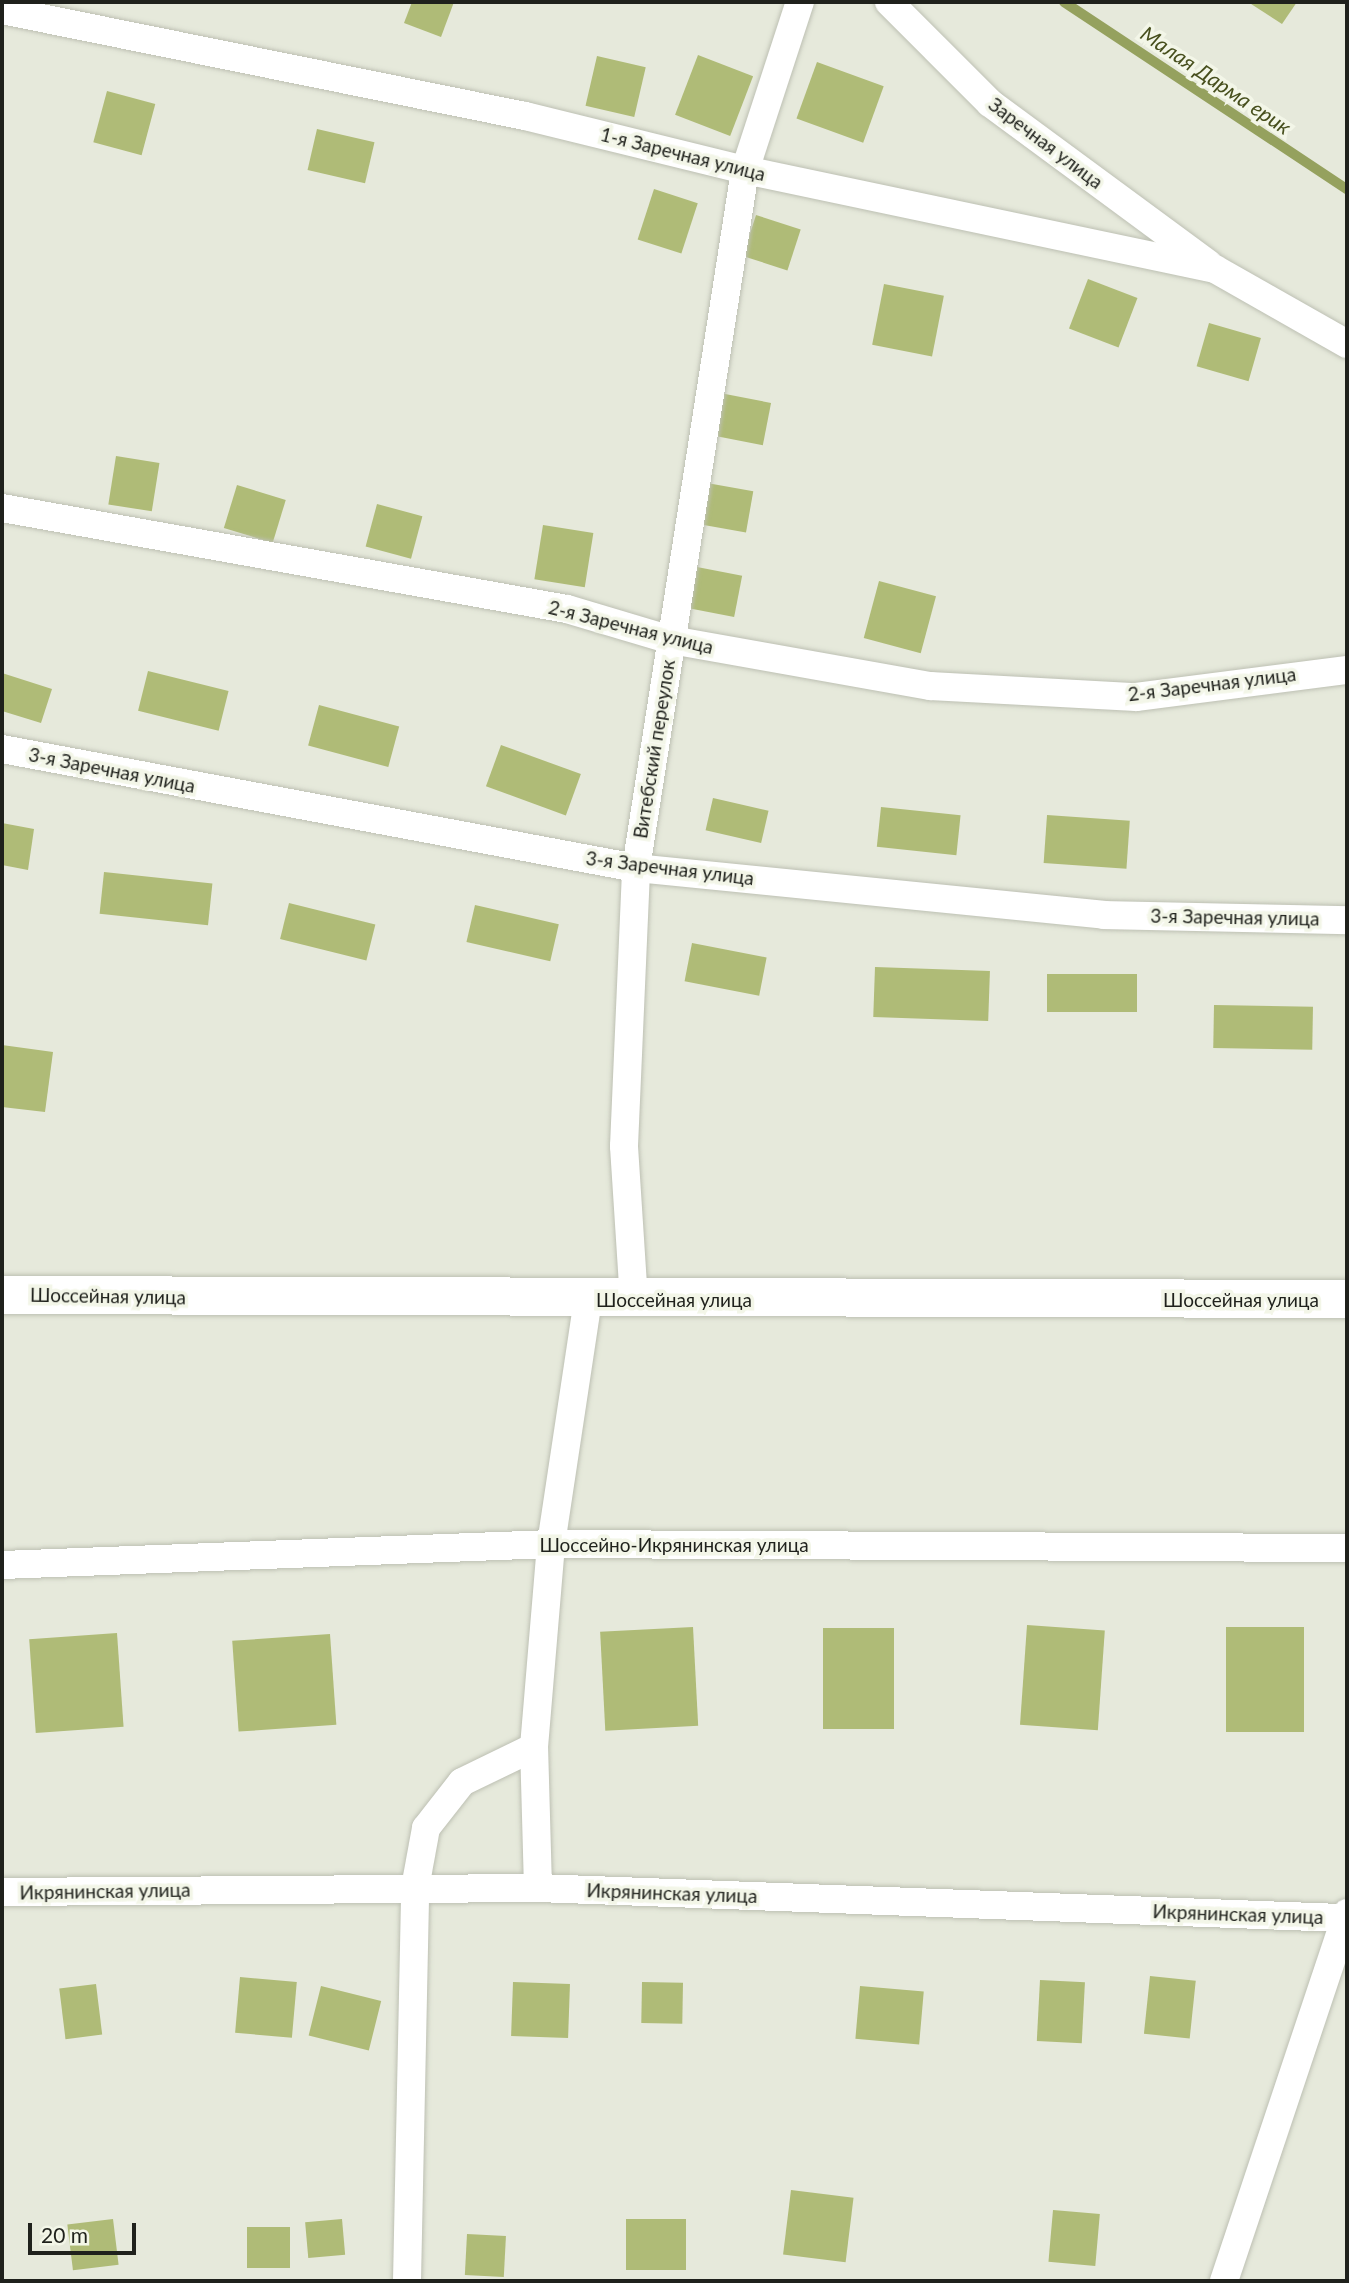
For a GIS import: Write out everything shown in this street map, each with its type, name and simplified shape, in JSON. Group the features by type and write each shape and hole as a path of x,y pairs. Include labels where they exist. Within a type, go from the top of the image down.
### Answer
{"main road":[{"name":"Шоссейная улица","path":"2,1295 634,1301 1347,1298"}],"street":[{"name":"Витебский переулок","path":"634,1301 624,1146 636,868 746,170 800,2"},
{"name":"Заречная улица","path":"889,2 990,103 1215,269"},
{"name":"1-я Заречная улица","path":"2,10 526,116 746,170 1215,269 1347,344"},
{"name":"2-я Заречная улица","path":"2,508 567,609 671,640 930,687 1136,697 1347,670"},
{"name":"3-я Заречная улица","path":"2,749 636,868 1104,915 1347,920"},
{"path":"538,1888 534,1747 551,1544 588,1300"},
{"name":"Шоссейно-Икрянинская улица","path":"2,1565 551,1544 1347,1548"},
{"path":"407,2281 415,1888 426,1828 440,1804 462,1782 534,1747"},
{"name":"Икрянинская улица","path":"2,1892 538,1888 1344,1915"},
{"path":"1224,2281 1344,1915"}],"building":[{"path":"412,2 454,2 441,37 404,23"},
{"path":"1248,2 1297,2 1282,24"},
{"path":"698,55 753,76 730,136 675,115"},
{"path":"597,56 646,67 634,117 586,106"},
{"path":"817,62 884,86 863,143 796,118"},
{"path":"107,91 155,104 142,155 93,142"},
{"path":"317,129 374,142 365,183 308,170"},
{"path":"654,189 698,203 681,254 638,239"},
{"path":"756,215 801,230 787,270 743,256"},
{"path":"1088,279 1137,298 1118,347 1069,328"},
{"path":"884,284 944,296 932,357 872,345"},
{"path":"1209,323 1261,338 1249,381 1197,366"},
{"path":"720,393 771,403 763,445 712,435"},
{"path":"116,456 159,463 152,511 108,504"},
{"path":"707,483 753,491 746,533 700,524"},
{"path":"237,485 286,500 273,543 224,528"},
{"path":"377,504 422,516 411,559 366,547"},
{"path":"543,525 593,533 585,587 534,579"},
{"path":"697,567 742,576 734,617 689,608"},
{"path":"879,581 936,596 921,653 864,638"},
{"path":"148,671 229,691 219,731 138,711"},
{"path":"2,673 52,689 41,723 2,711"},
{"path":"319,705 399,726 388,767 308,746"},
{"path":"501,745 581,774 566,815 486,786"},
{"path":"713,798 769,811 761,843 706,830"},
{"path":"881,807 961,815 956,855 877,847"},
{"path":"1047,815 1130,821 1126,869 1044,863"},
{"path":"2,823 34,829 28,870 2,865"},
{"path":"104,872 212,883 208,925 100,914"},
{"path":"289,903 375,925 366,960 280,939"},
{"path":"475,905 559,924 550,961 466,942"},
{"path":"692,943 767,958 759,996 685,981"},
{"path":"875,967 990,971 988,1021 873,1017"},
{"path":"1047,974 1137,974 1137,1012 1047,1012"},
{"path":"1214,1005 1313,1007 1312,1050 1213,1048"},
{"path":"2,1045 53,1052 45,1112 2,1107"},
{"path":"1027,1625 1105,1630 1098,1730 1020,1725"},
{"path":"693,1627 698,1726 605,1731 600,1632"},
{"path":"1226,1627 1304,1627 1304,1732 1226,1732"},
{"path":"823,1628 894,1628 894,1729 823,1729"},
{"path":"117,1633 124,1727 36,1733 29,1639"},
{"path":"330,1634 336,1725 239,1732 232,1641"},
{"path":"1150,1976 1196,1981 1190,2038 1144,2034"},
{"path":"240,1977 297,1982 292,2038 235,2033"},
{"path":"1040,1980 1085,1982 1082,2043 1037,2041"},
{"path":"513,1982 570,1984 568,2038 511,2036"},
{"path":"642,1982 683,1983 682,2024 641,2023"},
{"path":"96,1984 102,2035 65,2039 59,1989"},
{"path":"321,1986 381,2001 369,2050 309,2035"},
{"path":"860,1986 924,1992 919,2044 855,2039"},
{"path":"791,2190 854,2198 846,2262 783,2255"},
{"path":"1053,2210 1100,2214 1095,2266 1048,2262"},
{"path":"113,2219 119,2265 73,2270 67,2225"},
{"path":"342,2219 345,2255 308,2258 305,2222"},
{"path":"626,2219 686,2219 686,2270 626,2270"},
{"path":"247,2227 290,2227 290,2268 247,2268"},
{"path":"467,2234 506,2236 504,2277 465,2275"}],"waterway":[{"name":"Малая Дарма ерик","path":"1064,2 1347,189"}]}
